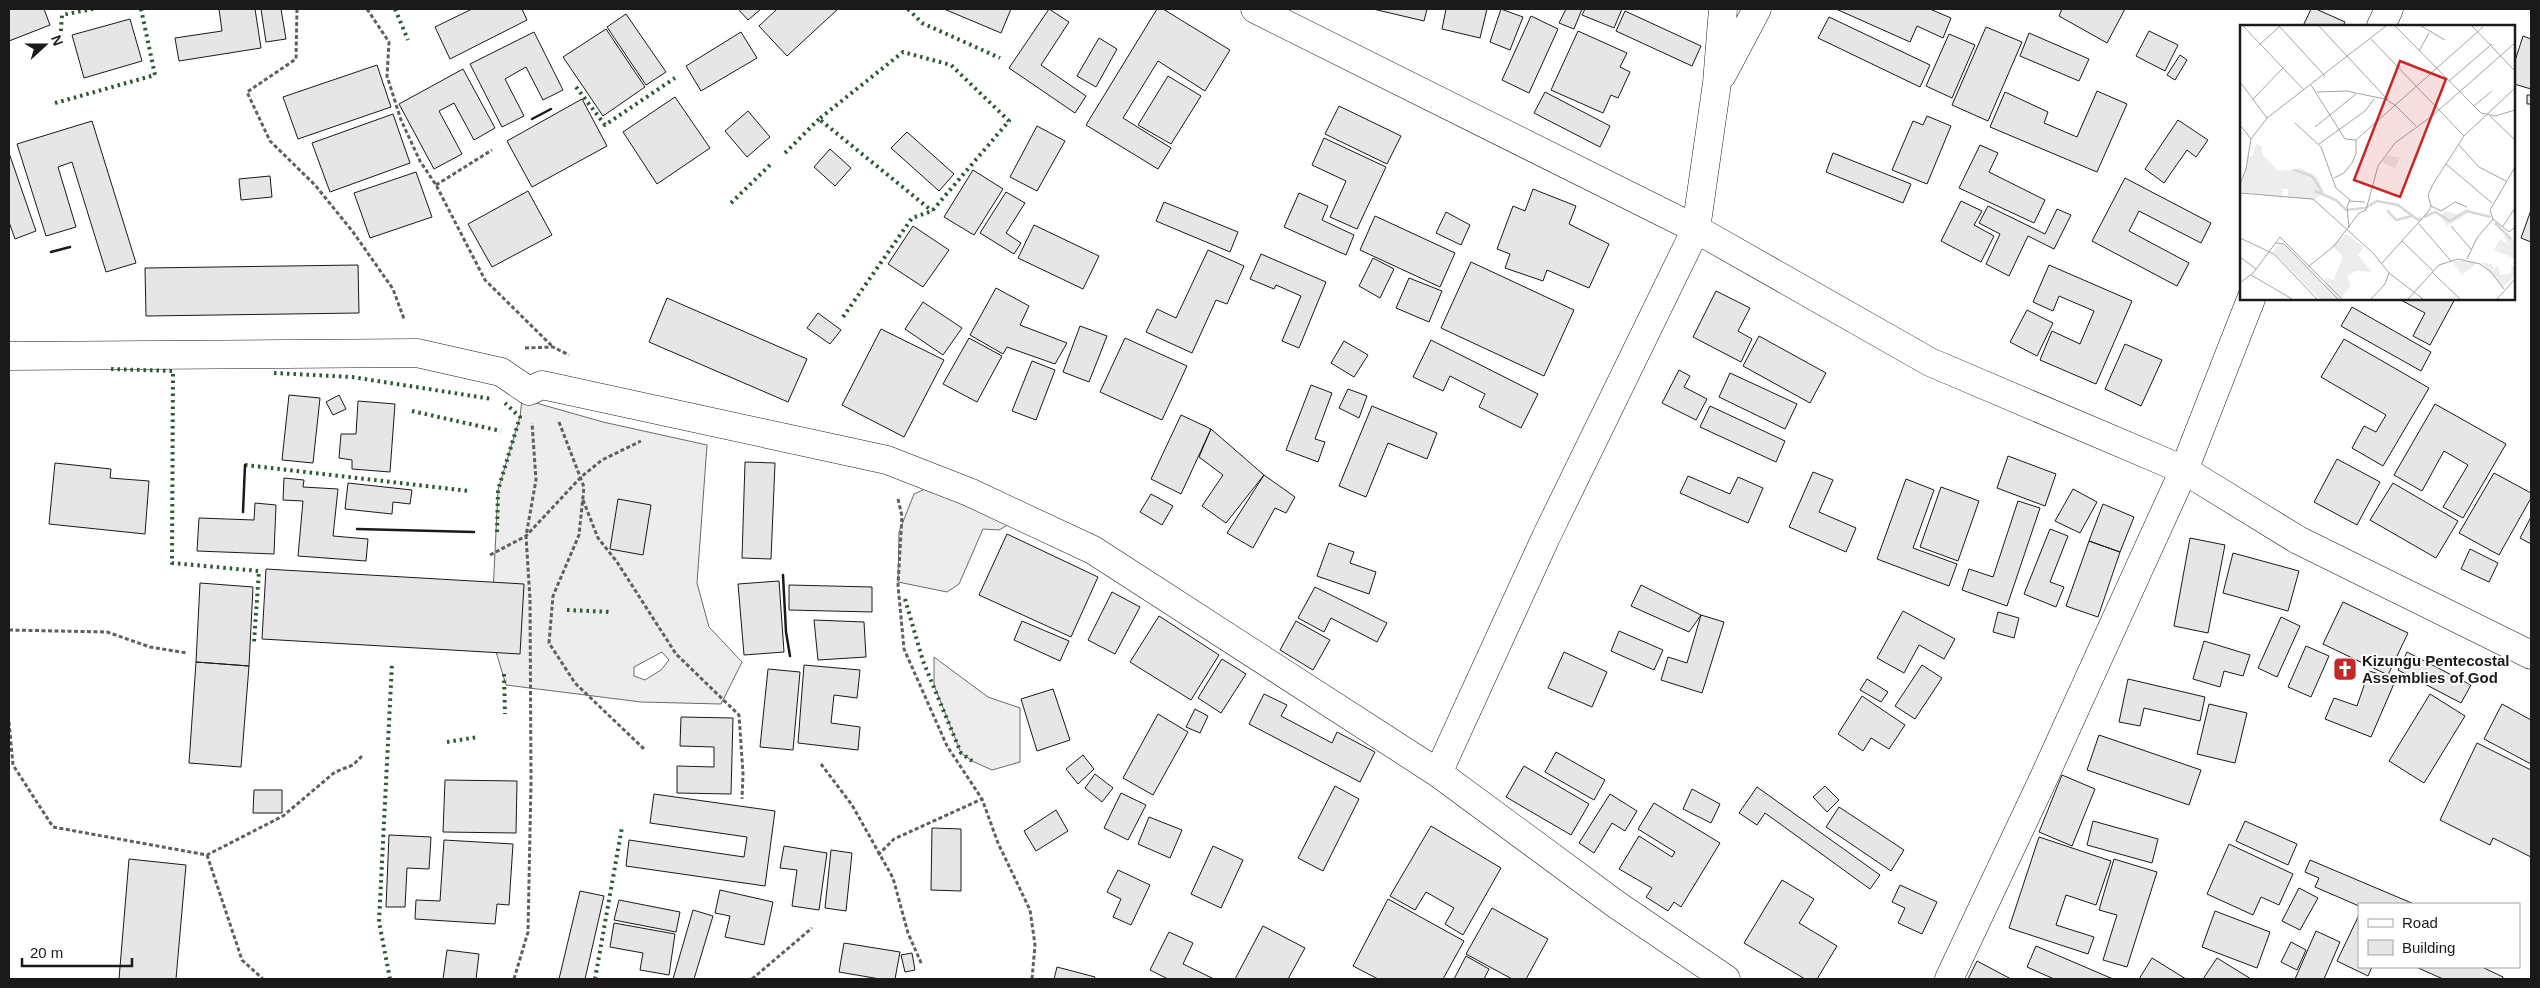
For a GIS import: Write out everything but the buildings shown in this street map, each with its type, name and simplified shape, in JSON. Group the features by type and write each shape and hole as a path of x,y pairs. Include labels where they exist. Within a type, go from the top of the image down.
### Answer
{"street":[{"path":"1255,9 1696,229 1930,362 2184,470 2298,540 2531,654"},
{"path":"1438,773 1546,537 1696,229 1717,82 1723,9"},
{"path":"1717,82 1757,9"},
{"path":"2381,25 2389,9"},
{"path":"1949,979 2048,769 2184,470 2251,300"},
{"path":"9,356 417,352 501,372 536,388 887,460 969,492 1093,550 1438,773 1617,905 1726,979"}],"path":[{"path":"297,9 296,59 247,92 270,141 315,185 353,232 393,289 417,352"},
{"path":"367,9 389,42 387,76 401,120 420,161 436,185 485,280 553,347"},
{"path":"436,185 492,150"},
{"path":"536,388 573,454 584,486 579,535 553,596 549,643 575,682 644,749"},
{"path":"514,979 528,932 531,781 530,599 526,536 536,480 536,388"},
{"path":"490,556 526,536 581,477 602,460 646,438"},
{"path":"887,460 902,516 898,585 904,650 948,746 982,799 998,843 1030,910 1035,944 1032,979"},
{"path":"583,500 598,538 617,562 676,654 739,716 743,774 742,800"},
{"path":"9,630 108,632 150,647 187,653"},
{"path":"9,722 13,765 53,827 207,855 283,816 335,772 353,765 363,755"},
{"path":"821,764 852,805 878,855 893,878 908,933 922,965"},
{"path":"878,855 894,839 982,799"},
{"path":"207,855 242,960 262,979"},
{"path":"752,979 812,928"}],"shaded area":[{"path":"522,399 603,422 707,445 697,583 709,627 742,662 721,704 641,702 506,685 491,635 498,490 520,417","holes":["662,652 669,660 661,670 645,680 634,676 634,667"]},
{"path":"938,483 1020,518 999,530 983,529 959,584 947,592 898,582 899,532 914,494"},
{"path":"934,657 988,697 1020,708 1020,762 992,770 972,761 961,753 934,685"}],"hedge":[{"path":"60,44 62,15 93,9"},
{"path":"55,103 155,75 141,9"},
{"path":"395,9 408,40"},
{"path":"908,9 922,23 1000,58"},
{"path":"843,317 912,218 932,211 1009,121 951,65 903,52 819,119 932,211"},
{"path":"576,87 605,125 675,78"},
{"path":"785,153 819,119"},
{"path":"731,203 772,163"},
{"path":"111,369 173,371 172,563 259,571 254,642"},
{"path":"274,373 352,377 492,399"},
{"path":"497,532 498,490 520,417 505,403"},
{"path":"412,411 501,431"},
{"path":"245,465 469,491"},
{"path":"905,599 923,661 961,753 972,761"},
{"path":"567,610 612,612"},
{"path":"390,979 379,922 392,663"},
{"path":"504,674 505,714"},
{"path":"447,742 478,737"},
{"path":"595,979 622,827"}],"wall":[{"path":"532,119 551,109"},
{"path":"51,252 70,247"},
{"path":"243,512 245,465"},
{"path":"357,529 474,532"},
{"path":"783,575 786,632 790,656"}],"place":[{"name":"Kizungu Pentecostal Assemblies of God","path":"2345,669"}]}
